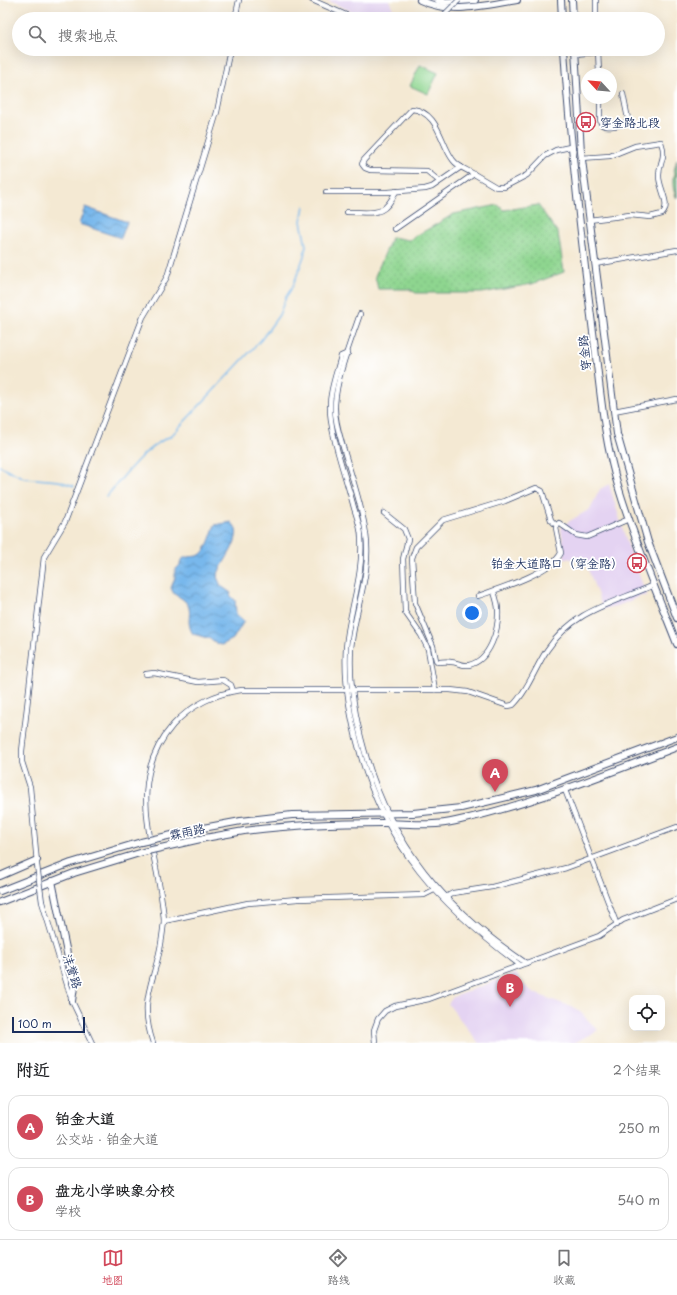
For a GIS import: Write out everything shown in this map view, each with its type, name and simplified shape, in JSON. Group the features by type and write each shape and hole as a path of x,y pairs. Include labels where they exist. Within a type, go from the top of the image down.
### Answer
{"main road":[{"path":"420,0 444,8 468,8 517,0"},
{"path":"438,0 453,2 475,0"},
{"path":"561,0 562,12"},
{"path":"572,0 573,12"},
{"name":"穿金路","path":"564,56 570,147 600,396 619,488 677,644"},
{"name":"穿金路","path":"575,56 582,158 617,434 648,542 677,618"},
{"name":"霖雨路","path":"0,891 71,863 141,842 203,828 242,821 292,815 384,813 461,808 510,797 553,784 677,737"},
{"name":"霖雨路","path":"0,902 52,881 143,852 244,831 292,825 389,823 430,824 456,821 539,799 677,747"},
{"path":"0,876 37,862"},
{"path":"52,881 74,987 72,1001"}],"street":[{"path":"236,12 239,0"},
{"path":"312,0 339,12"},
{"path":"447,12 459,0"},
{"path":"596,0 596,12"},
{"name":"沣誉路","path":"92,1043 72,1001 50,933 42,902 30,787 22,762 24,726 44,557 65,522 143,317 167,278 217,112 229,56"},
{"path":"598,56 599,68"},
{"path":"600,104 601,122 603,127 607,128 624,124 628,119 623,94"},
{"path":"439,181 428,171 370,170 365,168 362,164 364,160 412,109 421,112 434,123 453,160 461,167 496,187 504,187 527,176 545,156 556,150 570,147"},
{"path":"582,158 610,156 635,146 661,142 664,151 658,175 666,207 662,214 650,217 630,215 590,220"},
{"path":"326,192 425,189 432,187 461,167"},
{"path":"395,229 474,174"},
{"path":"347,212 379,212 391,203 396,191"},
{"path":"595,264 677,250"},
{"path":"360,314 336,391 335,406 340,435 366,534 367,551 363,591 354,628 351,690 362,742 384,813 404,851 471,927 520,965"},
{"path":"614,411 677,399"},
{"path":"478,596 494,592 543,569 559,557 561,548 556,525 551,520 542,491 536,488 505,501 443,520 416,547 412,558 415,603 438,662 450,662 467,665 479,660 487,651 492,644 498,620 498,609 494,592"},
{"path":"384,513 404,529 408,539 403,559 405,612 428,648 435,690"},
{"path":"556,525 559,523 562,524 576,535 587,537 629,518"},
{"path":"153,1043 147,1015 147,996 160,948 164,921 145,804 146,780 150,766 160,743 178,720 201,702 219,694 233,691 435,690 468,692 503,704 513,704 546,651 567,626 603,604 620,600 654,585"},
{"path":"146,674 154,673 198,682 223,680 231,685 233,691"},
{"path":"565,790 590,859 617,925"},
{"path":"446,897 453,893 492,887 566,868 677,827"},
{"path":"164,921 248,903 298,899 424,895 436,889"},
{"path":"436,889 493,940 526,962"},
{"path":"375,1043 374,1030 378,1019 385,1011 395,1006 429,999 599,936 623,920 677,899"}],"shaded area":[{"path":"326,0 389,0 393,9 388,12 353,12"},
{"path":"609,484 627,543 647,596 641,596 620,605 603,609 585,561 564,558 565,553 561,529 568,522 590,509 600,489"},
{"path":"516,973 523,984 534,993 577,1009 598,1030 574,1043 479,1043 448,1004 453,997"}],"green space":[{"path":"420,65 438,73 428,94 410,86"},
{"path":"677,159 677,199 673,189 673,175"},
{"path":"498,205 504,210 538,205 558,233 564,272 532,284 482,293 416,293 409,289 378,289 375,276 392,237 409,240 454,214"}],"water":[{"path":"85,207 127,222 121,238 79,224"},
{"path":"231,522 235,528 235,541 217,577 221,586 231,593 230,595 235,600 236,614 244,621 233,639 222,645 211,639 193,634 190,628 190,612 187,603 174,594 171,588 175,578 175,570 180,565 181,560 187,557 197,556 203,552 215,525"}],"waterway":[{"path":"106,497 143,455 152,447 171,436 261,340 279,315 286,297 293,286 304,256 306,246 301,221 304,206"},
{"path":"0,466 24,478 59,481 74,486"}],"place":[{"name":"穿金路北段","path":"586,122"},
{"name":"铂金大道路口（穿金路）","path":"637,563"},
{"name":"铂金大道","path":"495,792"},
{"name":"盘龙小学映象分校","path":"510,1007"}]}
